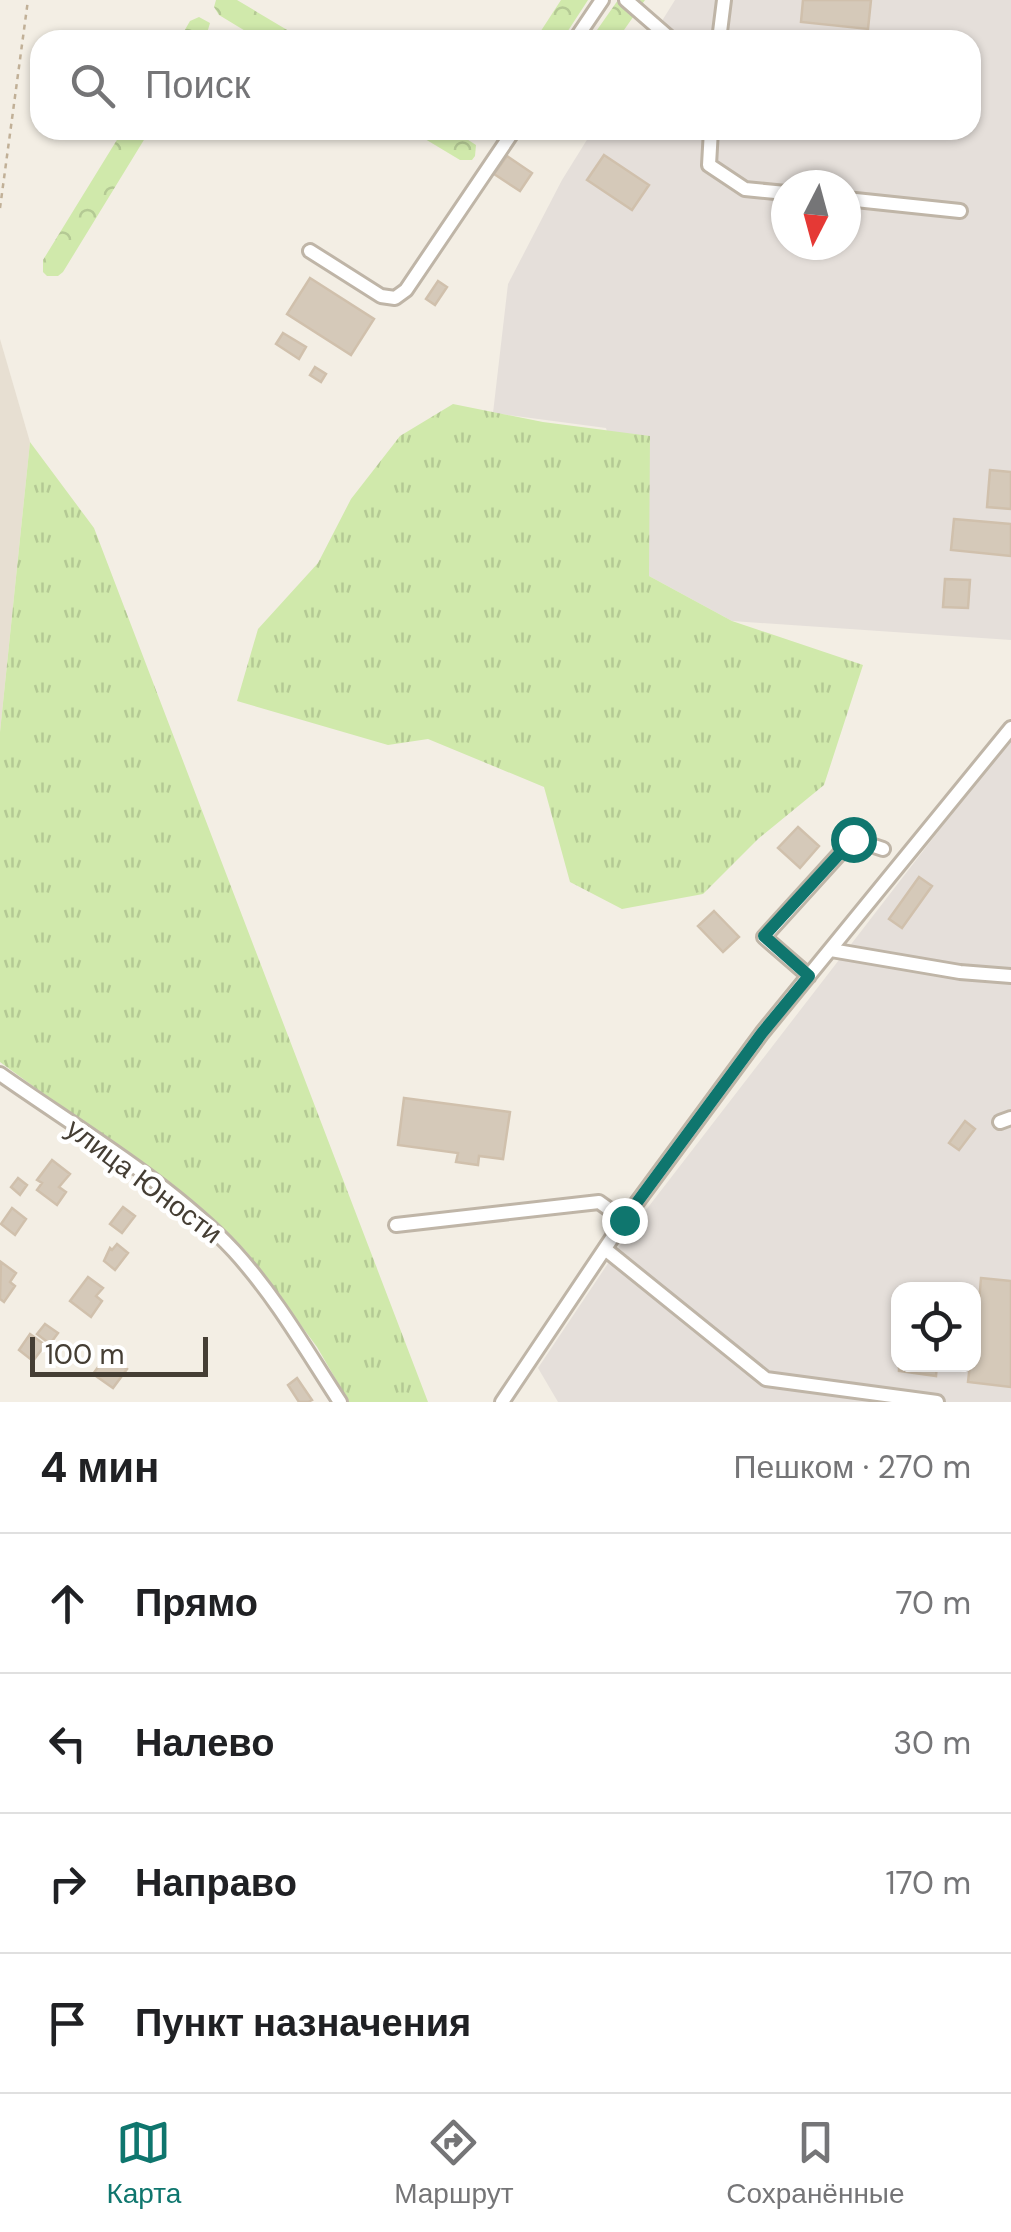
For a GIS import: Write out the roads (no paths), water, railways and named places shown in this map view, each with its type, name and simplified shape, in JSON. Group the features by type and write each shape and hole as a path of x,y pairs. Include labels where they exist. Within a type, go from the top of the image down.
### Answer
{"street":[{"path":"582,30 602,0"},
{"path":"626,0 660,30"},
{"path":"721,30 724,0"},
{"path":"310,251 381,296 395,298 406,290 507,140"},
{"path":"711,140 709,165 745,189 771,192"},
{"path":"861,201 960,211"},
{"path":"502,1402 624,1220 762,1033 1011,728"},
{"path":"809,976 764,936 853,839 883,849"},
{"path":"831,950 960,972 1011,976"},
{"name":"улица Юности","path":"0,1074 171,1195 231,1247 272,1295 336,1401"},
{"path":"396,1225 599,1202 624,1220"},
{"path":"604,1249 766,1378 937,1402"}]}
